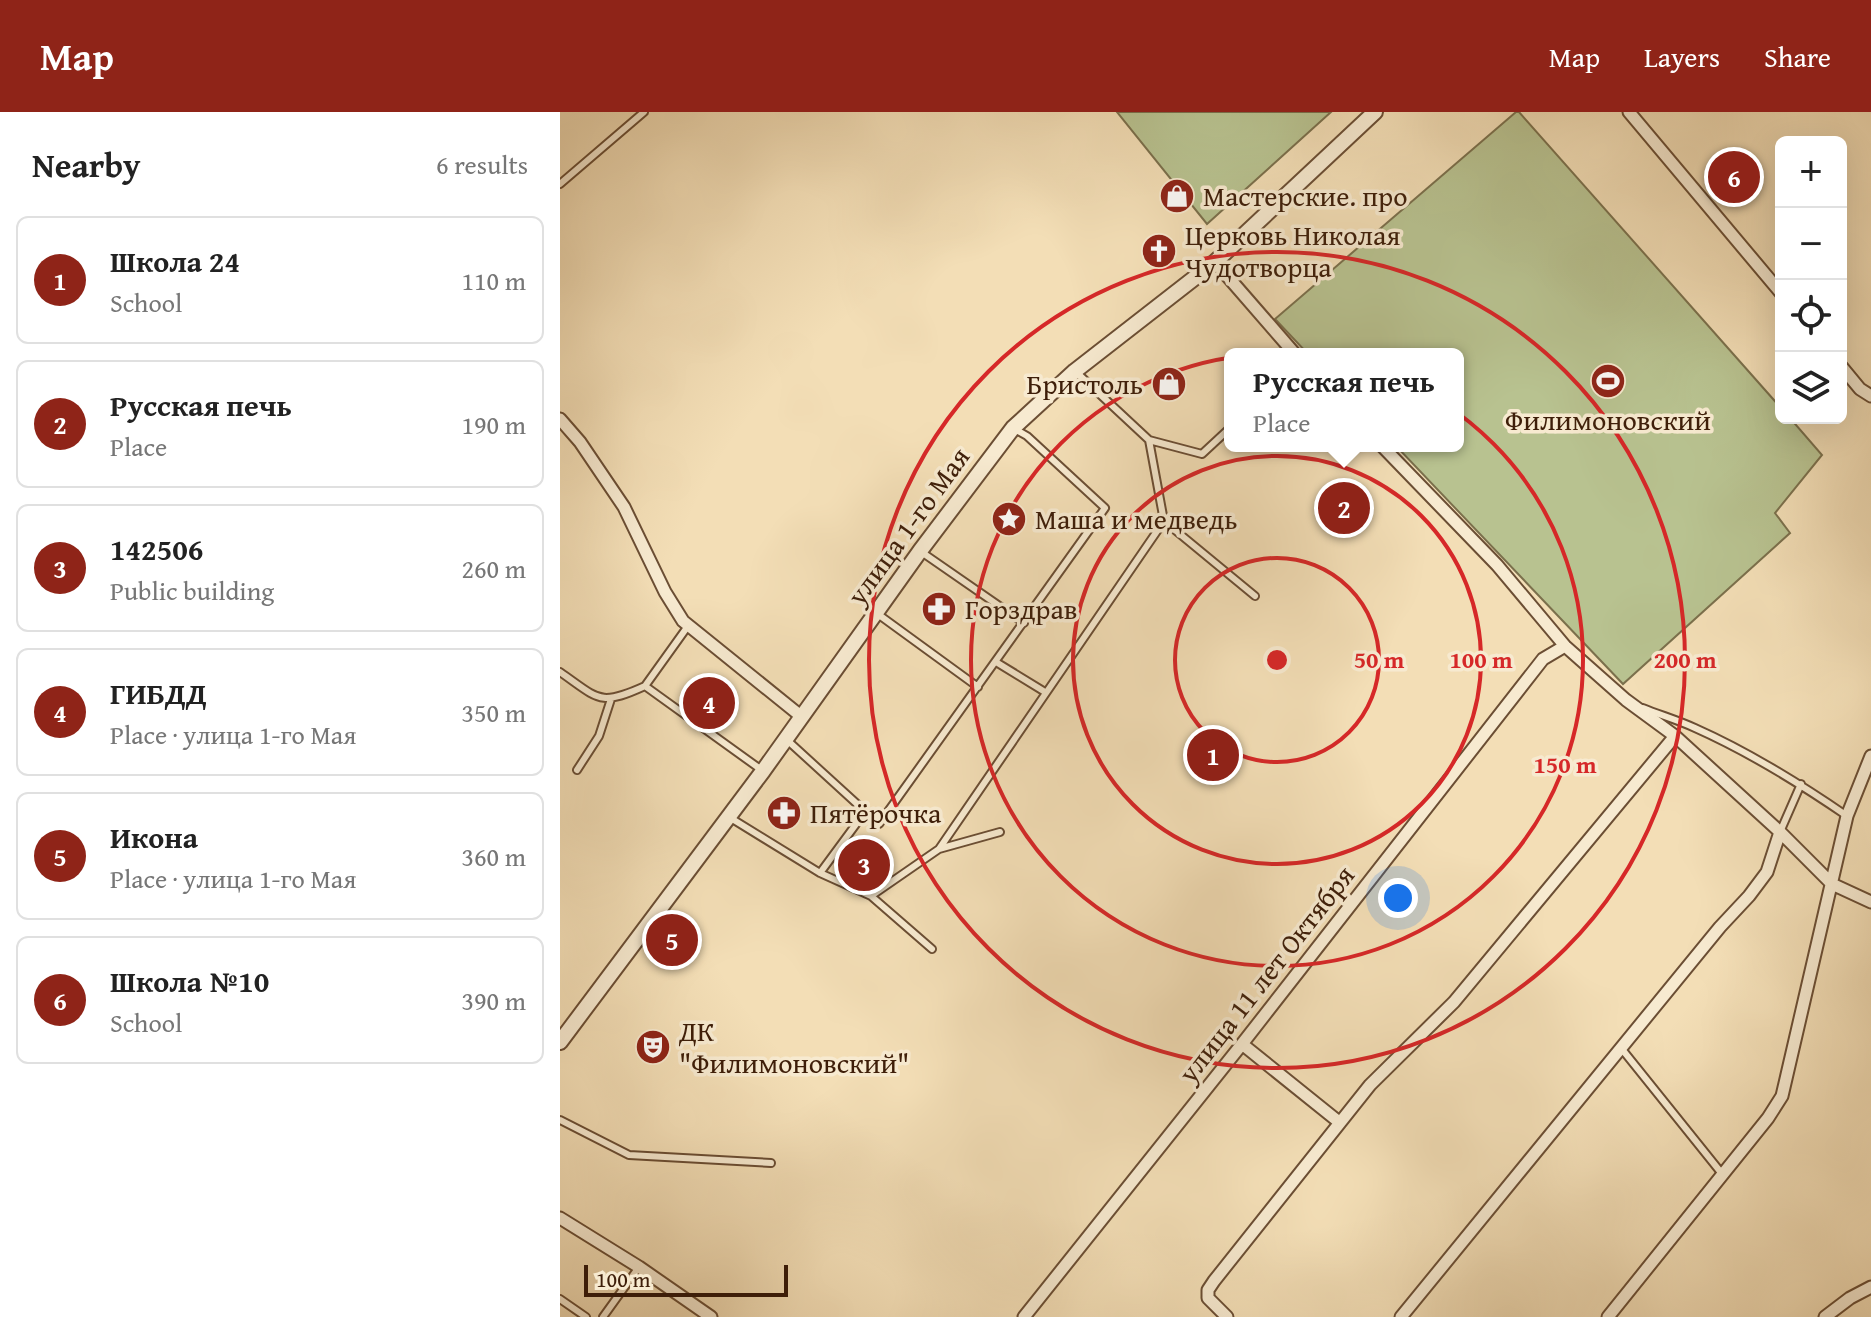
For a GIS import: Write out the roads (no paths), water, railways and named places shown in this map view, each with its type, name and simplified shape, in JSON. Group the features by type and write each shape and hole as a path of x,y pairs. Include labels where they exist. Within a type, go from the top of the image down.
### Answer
{"street":[{"name":"улица 1-го Мая","path":"560,1042 763,771 875,612 1013,428 1075,371 1215,262 1375,112"},
{"path":"1629,112 1775,286"},
{"path":"1215,262 1290,348"},
{"path":"1847,373 1860,389 1871,396"},
{"path":"560,419 580,442 624,507 665,592 688,626 802,717"},
{"path":"1388,452 1497,565 1565,646 1626,700 1675,736 1832,884 1871,902"},
{"name":"улица 11 лет Октября","path":"1024,1317 1543,659 1565,646"},
{"path":"1227,1317 1208,1298 1208,1290 1339,1122 1380,1075 1454,1002 1675,736"},
{"path":"1608,1317 1768,1118 1782,1096 1847,816 1871,756"},
{"path":"1401,1317 1720,927 1749,896 1767,872 1780,832"},
{"path":"1242,1044 1339,1122"},
{"path":"560,1218 711,1317"},
{"path":"1825,1317 1871,1287"}],"lane":[{"path":"560,184 644,112"},
{"path":"1075,371 1149,440 1202,454 1224,434"},
{"path":"786,739 879,824 1105,508 1027,436 1013,428"},
{"path":"1149,440 1164,521 1255,596"},
{"path":"939,849 1164,521"},
{"path":"920,551 1024,623"},
{"path":"875,612 978,687"},
{"path":"560,672 592,694 611,699 645,686 688,626"},
{"path":"996,662 1045,692"},
{"path":"645,686 763,771"},
{"path":"577,770 599,736 611,699"},
{"path":"1626,700 1694,727 1801,784 1847,816"},
{"path":"1780,832 1801,784"},
{"path":"820,873 865,812"},
{"path":"729,817 820,873 871,896 932,949"},
{"path":"871,896 939,849 1000,832"},
{"path":"1621,1048 1723,1175"},
{"path":"560,1120 629,1155 771,1163"},
{"path":"603,1317 639,1267"},
{"path":"560,1299 586,1317"}],"place":[{"name":"Школа №10","path":"1734,177"},
{"name":"Мастерские. про","path":"1177,196"},
{"name":"Церковь Николая Чудотворца","path":"1159,251"},
{"name":"Филимоновский","path":"1608,381"},
{"name":"Бристоль","path":"1169,384"},
{"name":"Русская печь","path":"1344,508"},
{"name":"Маша и медведь","path":"1009,519"},
{"name":"Горздрав","path":"939,609"},
{"name":"ГИБДД","path":"709,703"},
{"name":"Школа 24","path":"1213,755"},
{"name":"Пятёрочка","path":"784,813"},
{"name":"142506","path":"864,865"},
{"name":"Икона","path":"672,940"},
{"name":"ДК \"Филимоновский\"","path":"653,1047"}]}
